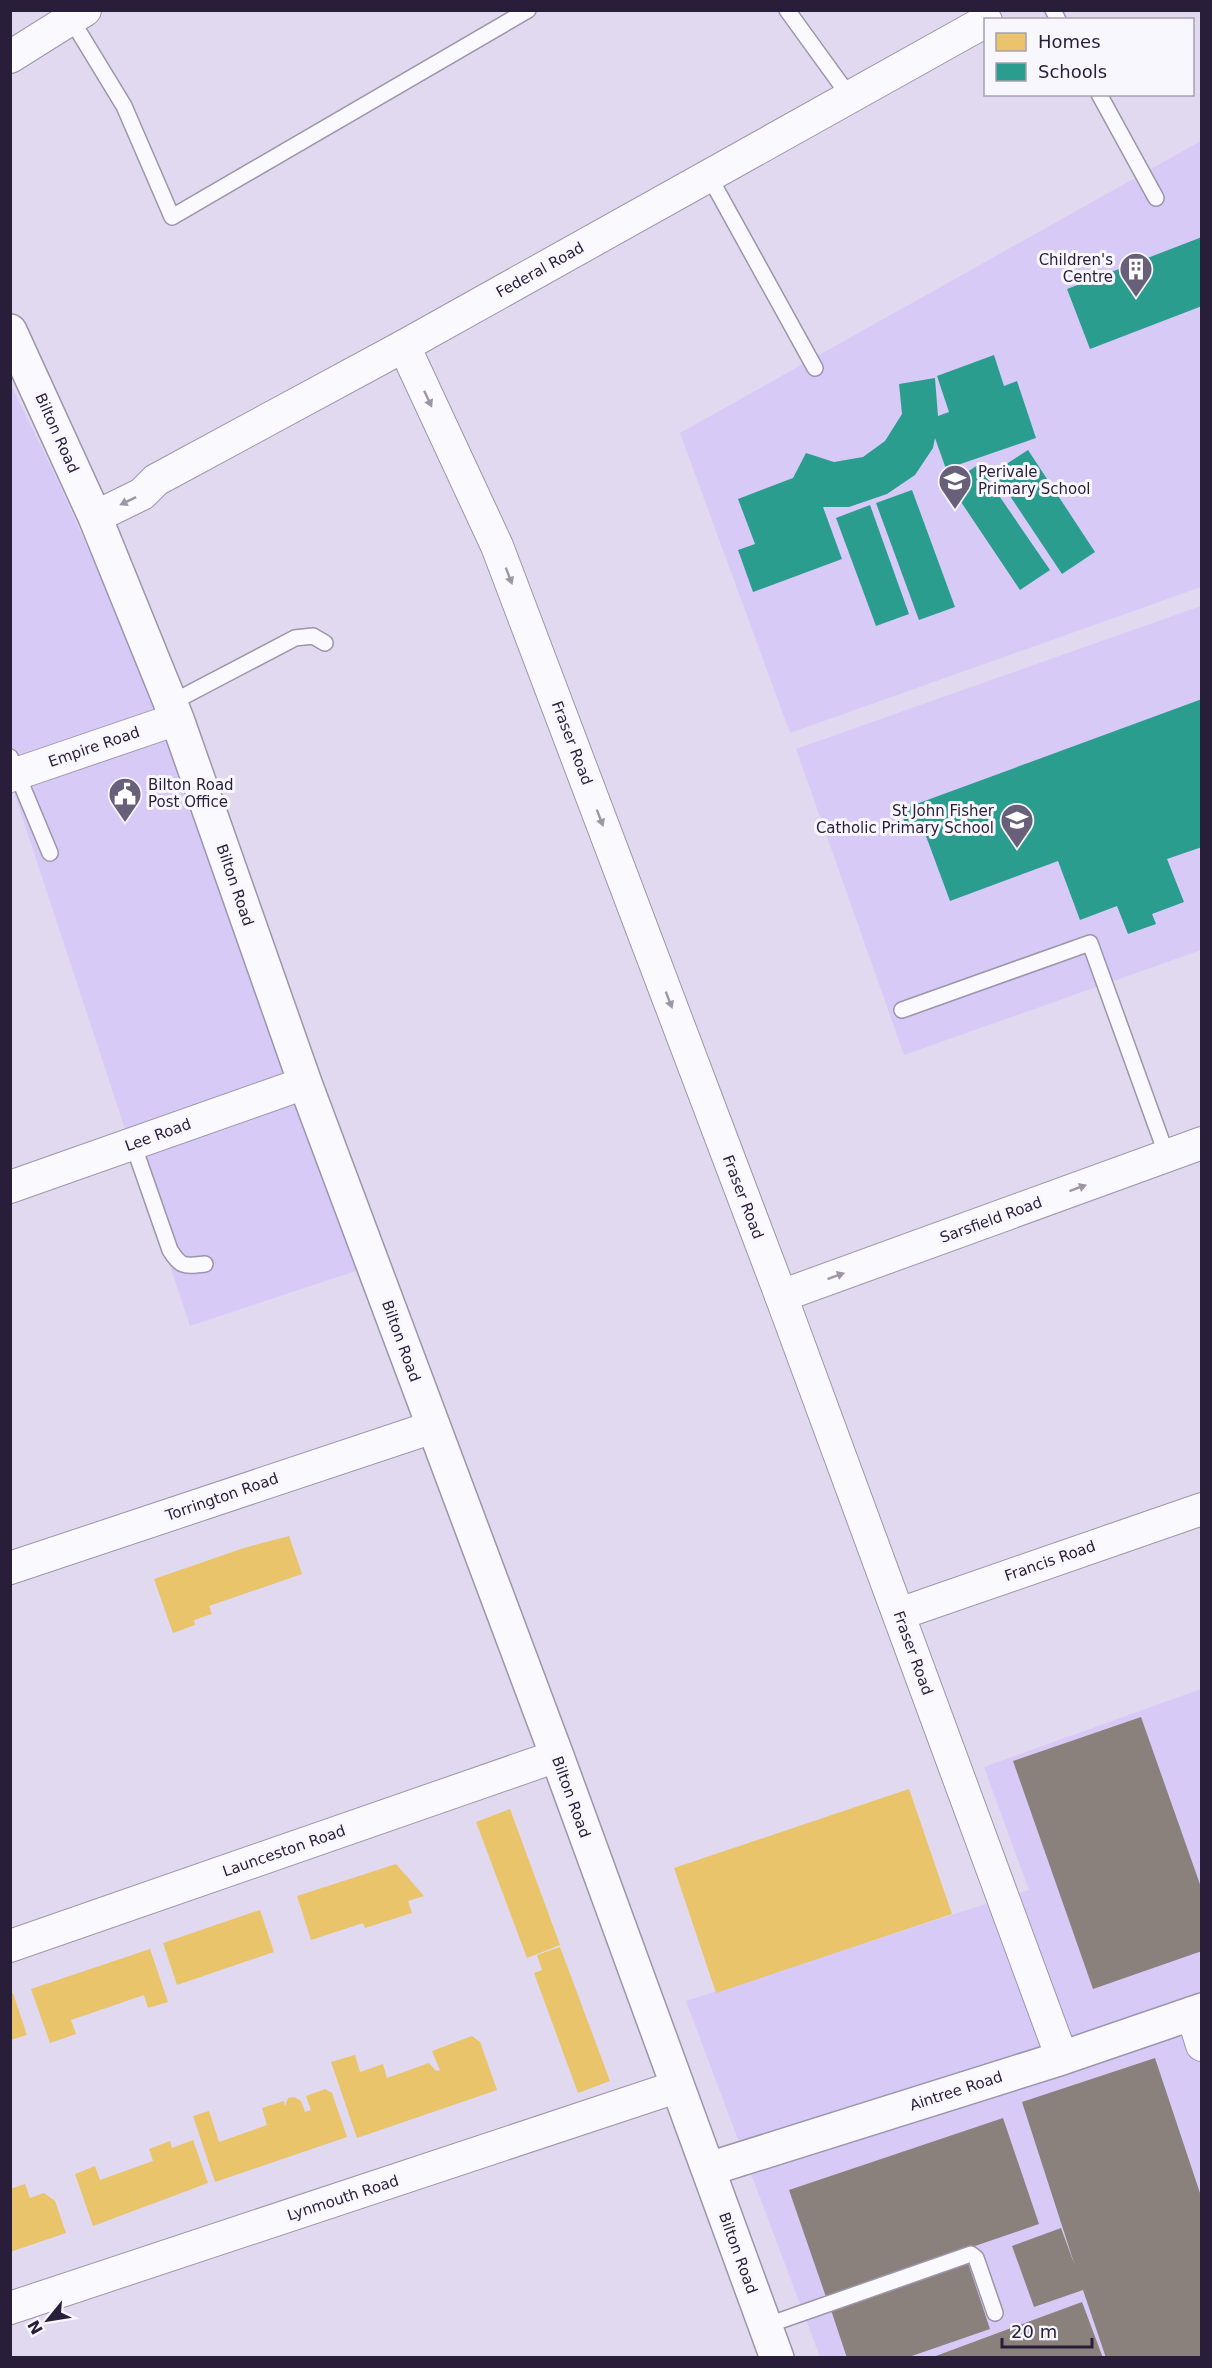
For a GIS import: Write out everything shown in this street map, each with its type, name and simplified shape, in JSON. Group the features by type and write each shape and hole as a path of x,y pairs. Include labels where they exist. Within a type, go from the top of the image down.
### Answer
{"street":[{"path":"10,57 78,15"},
{"name":"Federal Road","path":"95,517 142,494 156,480 404,346 984,22"},
{"name":"Bilton Road","path":"12,340 95,517 174,711 305,1083 557,1756 676,2087 709,2169 777,2358"},
{"name":"Fraser Road","path":"404,346 497,546 781,1296 1062,2058"},
{"name":"Empire Road","path":"13,769 174,711"},
{"name":"Lee Road","path":"10,1187 305,1083"},
{"name":"Sarsfield Road","path":"781,1296 1202,1143"},
{"name":"Torrington Road","path":"10,1568 433,1427"},
{"name":"Francis Road","path":"899,1614 1202,1509"},
{"name":"Launceston Road","path":"10,1946 557,1756"},
{"path":"1197,2012 1202,2045"},
{"name":"Aintree Road","path":"709,2169 1062,2058 1197,2012"},
{"name":"Lynmouth Road","path":"10,2308 676,2087"}],"lane":[{"path":"78,15 124,106 172,217 528,10"},
{"path":"787,10 850,97"},
{"path":"1100,96 1156,198"},
{"path":"709,176 815,368"},
{"path":"174,711 295,638 313,636 325,643"},
{"path":"13,769 50,853"},
{"path":"902,1010 1090,943 1167,1156"},
{"path":"133,1144 170,1250 177,1261 184,1266 205,1264"},
{"path":"765,2326 971,2254 976,2258 995,2313"}],"shaded area":[{"name":"Perivale Primary School","path":"1201,141 1201,587 790,733 680,433"},
{"path":"10,383 56,477 172,737 368,1267 190,1326 11,783"},
{"name":"St John Fisher Catholic Primary School","path":"1201,606 1201,950 904,1055 796,749"},
{"path":"1201,1689 1201,2357 820,2357 686,2001 1029,1890 984,1767"}],"building: Homes":[{"path":"289,1536 302,1574 209,1606 212,1614 194,1620 195,1625 173,1633 154,1579 244,1548"},
{"path":"909,1789 952,1914 716,1993 674,1868"},
{"path":"510,1809 560,1945 527,1958 476,1822"},
{"path":"396,1864 424,1896 408,1901 412,1913 365,1928 363,1923 311,1940 297,1896"},
{"path":"260,1910 274,1952 177,1985 163,1943"},
{"path":"560,1947 610,2081 578,2093 534,1973 542,1970 537,1955"},
{"path":"150,1949 168,2002 148,2008 144,1995 71,2020 76,2034 50,2043 31,1989"},
{"path":"13,1993 27,2035 10,2040 10,1994"},
{"path":"472,2036 480,2042 497,2090 357,2138 331,2062 355,2055 360,2072 383,2064 387,2078 429,2063 436,2071 440,2070 432,2051"},
{"path":"325,2089 332,2093 347,2137 215,2182 193,2116 209,2111 219,2142 267,2125 262,2108 284,2101 285,2106 288,2098 294,2097 301,2101 305,2112 311,2110 306,2096"},
{"path":"193,2140 208,2183 93,2226 75,2174 95,2166 100,2180 153,2161 149,2149 170,2141 172,2148"},
{"path":"25,2184 30,2198 44,2193 55,2201 66,2233 10,2252 10,2189"}],"building: Schools":[{"name":"Children's Centre","path":"1202,237 1202,306 1090,349 1067,289"},
{"path":"994,355 1004,386 1017,381 1036,438 946,469 935,438 933,448 915,475 887,494 849,507 823,507 842,559 753,592 738,550 755,544 738,499 793,478 806,453 834,462 863,457 885,441 902,414 899,384 935,378 938,416 949,412 937,376"},
{"path":"1028,450 1095,552 1062,574 994,472"},
{"path":"978,465 1050,570 1020,590 949,484"},
{"path":"912,490 955,607 919,620 876,503"},
{"path":"870,505 909,614 876,626 836,518"},
{"path":"1202,699 1202,847 1167,859 1184,902 1152,914 1156,924 1128,934 1117,906 1080,920 1058,861 950,901 923,828 909,833 900,810"}],"building: Industry":[{"path":"1141,1717 1202,1890 1202,1951 1093,1989 1013,1761"},
{"path":"1155,2058 1202,2199 1202,2358 1106,2358 1083,2290 1034,2307 1012,2246 1061,2228 1075,2266 1022,2102"},
{"path":"1003,2118 1039,2224 826,2297 789,2190"},
{"path":"968,2263 990,2329 906,2358 847,2358 831,2310"},
{"path":"1082,2302 1103,2358 933,2358 933,2357"}],"place":[{"name":"Children's Centre","path":"1136,298"},
{"name":"Perivale Primary School","path":"955,510"},
{"name":"Bilton Road Post Office","path":"125,823"},
{"name":"St John Fisher Catholic Primary School","path":"1017,849"}]}
